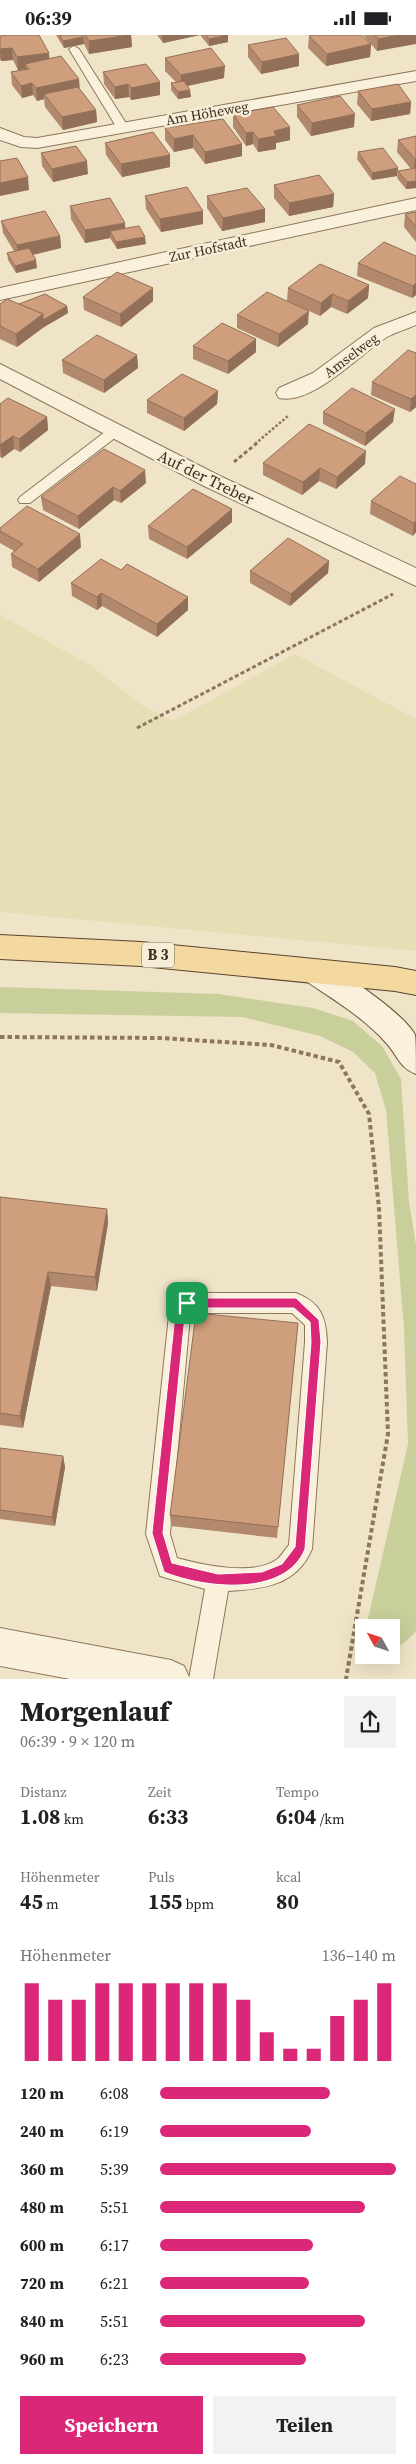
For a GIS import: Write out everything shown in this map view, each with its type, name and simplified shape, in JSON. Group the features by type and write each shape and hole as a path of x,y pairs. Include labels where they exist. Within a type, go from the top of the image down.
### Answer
{"main road":[{"name":"B 3","path":"0,947 141,954 416,983"}],"street":[{"name":"Am Höheweg","path":"0,133 21,141 37,143 416,76"},
{"name":"Zur Hofstadt","path":"0,294 416,204"},
{"name":"Amselweg","path":"286,393 321,378 381,332 416,318"},
{"name":"Auf der Treber","path":"0,370 407,585"},
{"path":"316,972 378,1016 409,1049 416,1061"},
{"path":"0,1647 171,1679"}],"lane":[{"path":"74,49 123,128"},
{"path":"25,500 115,431"},
{"path":"187,1303 296,1303 314,1320 316,1342 300,1549 285,1568 262,1577 218,1580 168,1568 158,1533 180,1315 187,1303"},
{"path":"200,1679 218,1580"}],"path":[{"path":"212,481 288,418 286,393"},
{"path":"137,728 407,585"},
{"path":"0,1037 160,1038 271,1045 339,1062 369,1114 379,1208 388,1434 346,1679"}],"shaded area":[{"path":"0,615 90,665 143,706 173,721 295,654 416,719 416,951 0,912"}],"green space":[{"path":"0,987 218,994 313,1008 353,1021 382,1046 401,1079 409,1202 416,1245 416,1632 400,1646 400,1619 368,1619 408,1444 404,1328 386,1110 375,1073 353,1052 320,1036 242,1017 0,1013"}],"building":[{"path":"39,35 49,53 17,57 12,48 0,49 0,36"},
{"path":"60,35 82,35 83,37 63,41"},
{"path":"85,35 129,35 89,41"},
{"path":"206,35 228,35 209,39"},
{"path":"361,35 371,44 327,54 309,36"},
{"path":"375,35 400,35 378,39"},
{"path":"286,38 299,54 262,62 248,45"},
{"path":"211,48 225,66 181,75 165,58"},
{"path":"61,56 79,79 36,88 32,83 21,86 11,72 29,69 25,64"},
{"path":"146,64 160,82 131,88 128,84 115,87 103,72"},
{"path":"184,81 190,90 178,92 171,83"},
{"path":"398,84 411,102 372,109 358,91"},
{"path":"78,87 96,110 62,117 44,94"},
{"path":"340,96 355,114 312,123 297,105"},
{"path":"273,107 290,127 274,131 276,136 258,139 253,132 246,133 233,114"},
{"path":"223,119 242,144 205,152 193,135 174,139 165,128"},
{"path":"153,132 170,155 121,164 105,143"},
{"path":"416,136 416,159 415,159 398,140"},
{"path":"76,146 87,161 52,169 41,153"},
{"path":"383,148 398,168 372,173 358,152"},
{"path":"17,158 28,177 0,183 0,161"},
{"path":"416,168 416,181 407,182 398,171"},
{"path":"319,175 334,194 289,203 274,185"},
{"path":"187,187 203,211 160,219 145,196"},
{"path":"247,188 265,209 223,218 207,196"},
{"path":"110,198 125,223 85,230 70,206"},
{"path":"45,211 60,236 17,245 1,221"},
{"path":"416,212 416,227 405,214"},
{"path":"139,226 145,237 116,242 110,231"},
{"path":"384,242 416,256 416,283 413,286 358,263"},
{"path":"29,248 36,260 15,266 7,253"},
{"path":"320,264 369,285 348,301 332,294 321,303 288,288"},
{"path":"117,272 153,288 120,314 83,297"},
{"path":"267,292 309,311 279,334 237,315"},
{"path":"45,294 67,306 43,320 43,314 19,304"},
{"path":"7,299 43,314 16,334 0,326 0,304"},
{"path":"222,323 256,339 228,361 193,346"},
{"path":"97,335 137,355 104,380 62,360"},
{"path":"408,350 416,353 416,395 411,399 372,382"},
{"path":"182,374 218,391 184,418 147,400"},
{"path":"352,388 395,409 366,433 323,412"},
{"path":"8,398 47,417 19,439 13,436 0,445 0,404"},
{"path":"309,424 366,451 337,477 320,468 303,482 263,463"},
{"path":"104,449 145,470 120,491 113,487 78,516 41,497"},
{"path":"400,476 416,484 416,521 414,523 371,501"},
{"path":"193,489 232,509 187,547 148,526"},
{"path":"27,506 80,534 38,569 11,554 23,544 0,531 0,528"},
{"path":"288,538 329,561 291,594 250,571"},
{"path":"101,559 121,570 127,564 188,597 157,624 101,593 97,597 71,583"},
{"path":"0,1197 107,1209 95,1277 48,1272 20,1416 0,1413"},
{"path":"196,1313 298,1323 278,1527 170,1515"},
{"path":"0,1448 63,1456 52,1517 0,1510"}],"route":[{"path":"187,1303 296,1303 314,1320 316,1342 300,1549 285,1568 262,1577 218,1580 168,1568 158,1533 180,1315 187,1303"}]}
